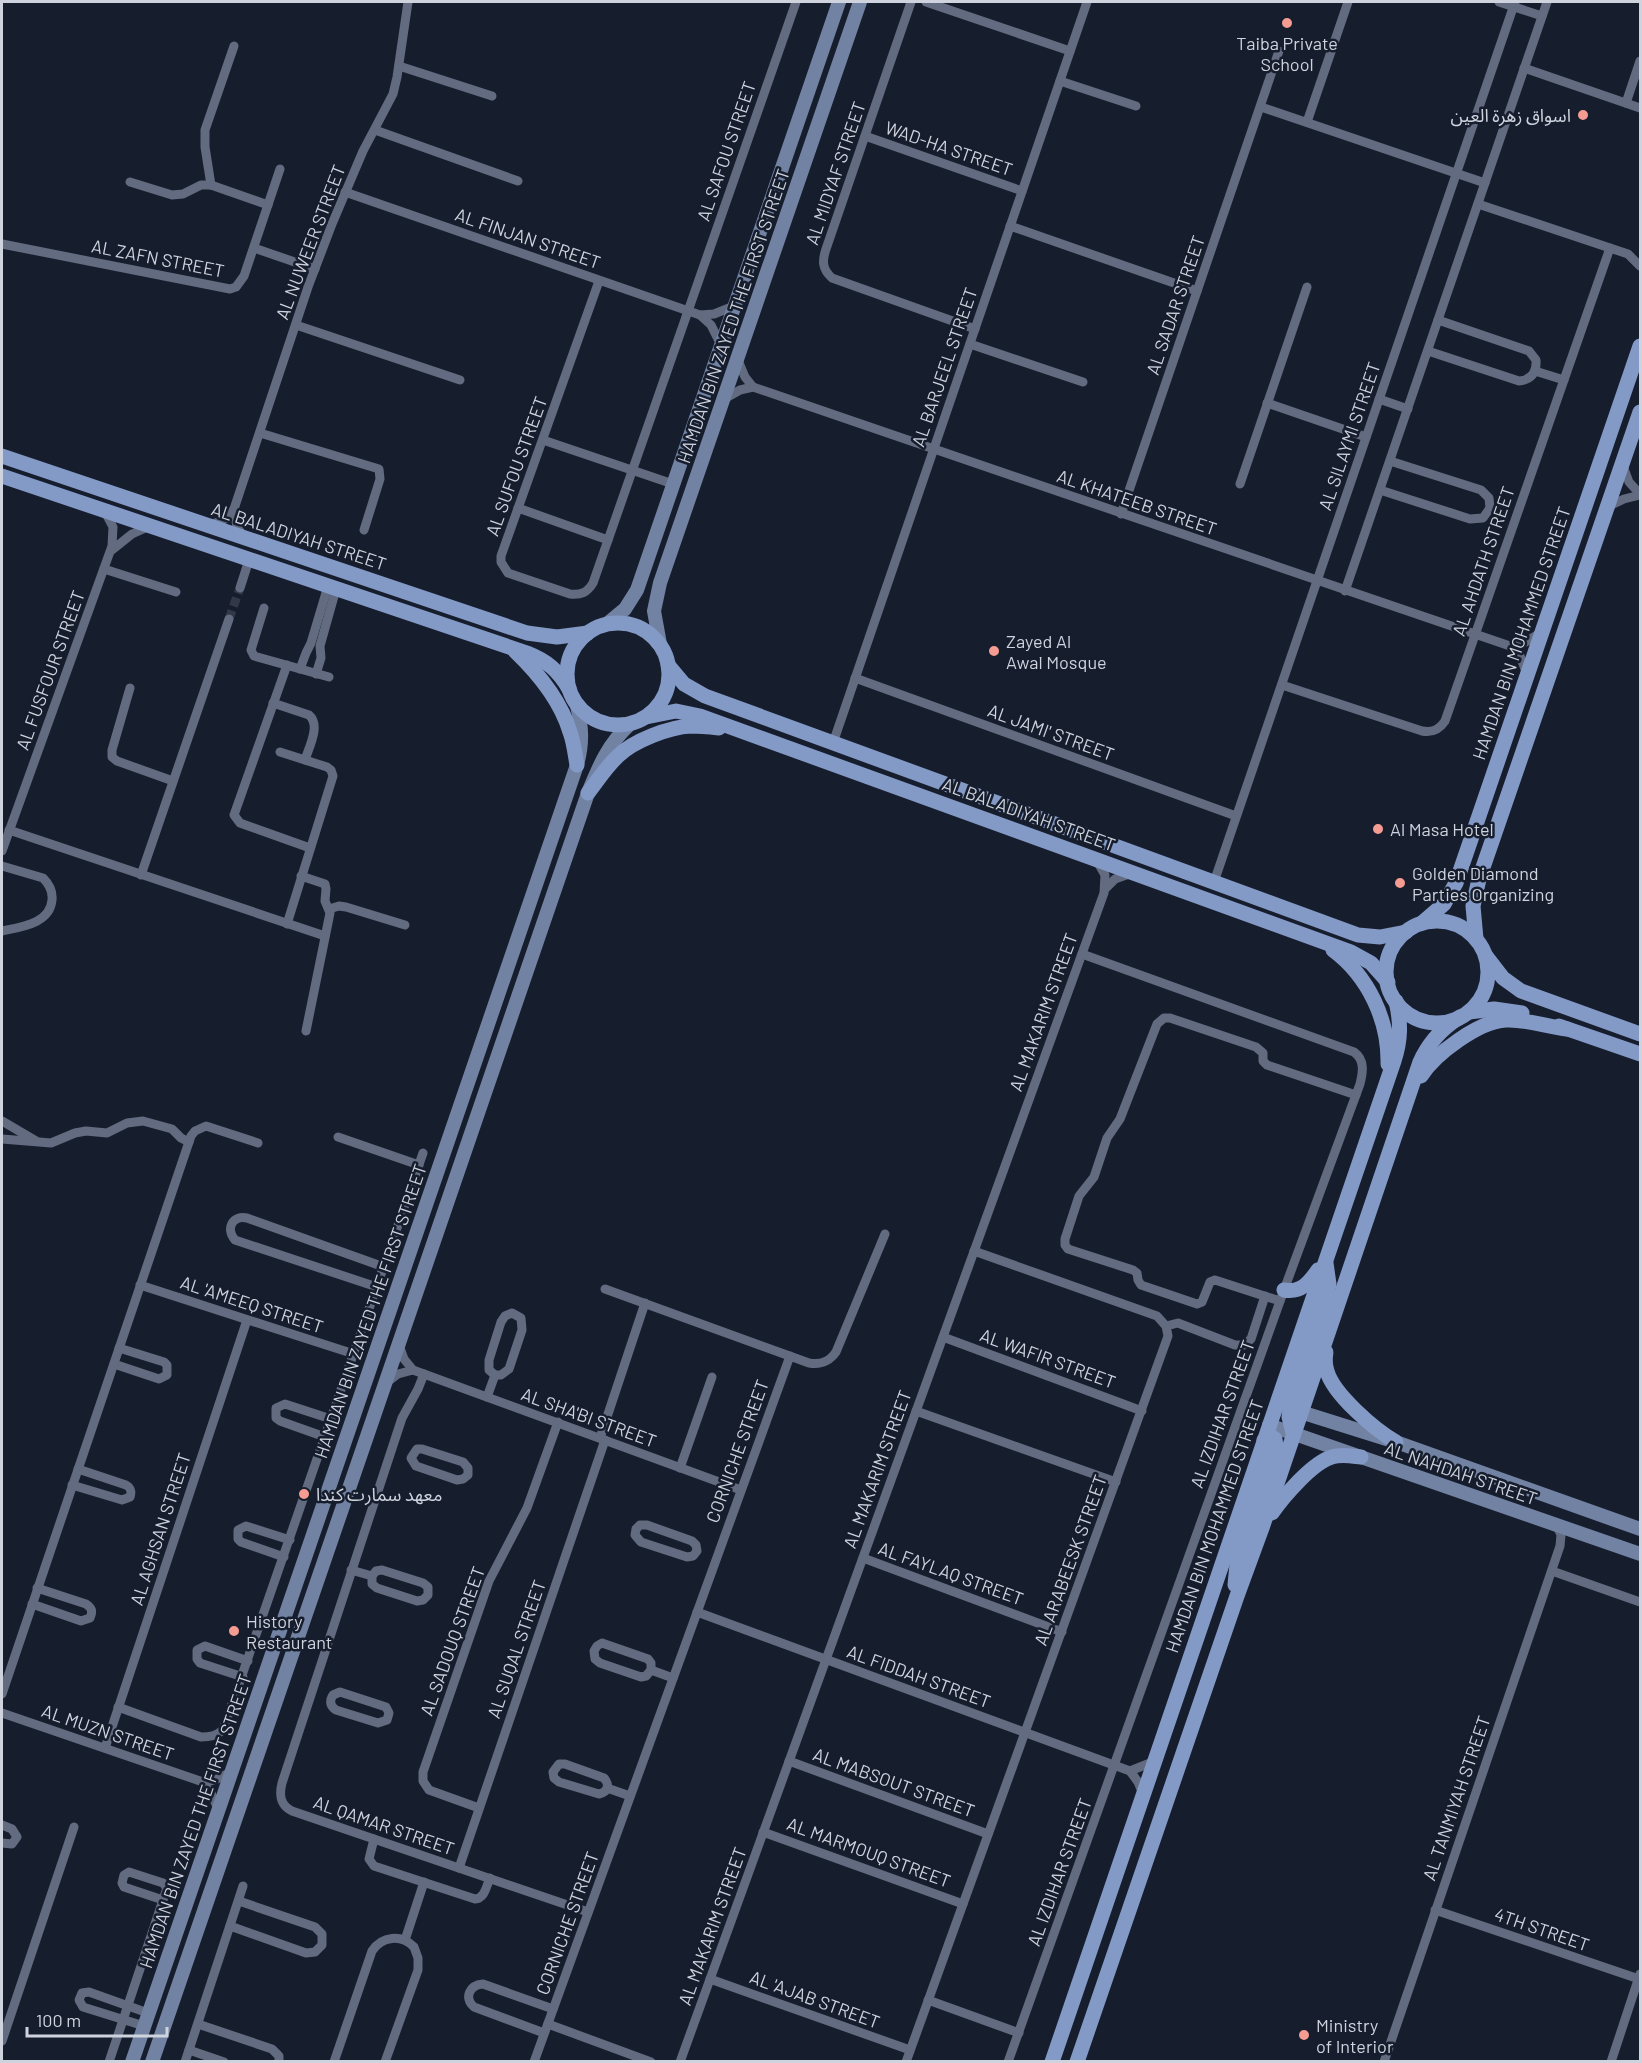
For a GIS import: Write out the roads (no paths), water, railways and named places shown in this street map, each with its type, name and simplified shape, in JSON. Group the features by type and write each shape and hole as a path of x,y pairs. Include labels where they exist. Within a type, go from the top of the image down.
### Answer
{"main road":[{"name":"HAMDAN BIN ZAYED THE FIRST STREET","path":"607,624 625,609 637,590 839,2"},
{"name":"HAMDAN BIN ZAYED THE FIRST STREET","path":"660,644 654,611 660,584 860,2"},
{"name":"HAMDAN BIN MOHAMMED STREET","path":"1422,923 1444,904 1456,883 1641,346"},
{"path":"1476,939 1473,906 1479,879 1641,412"},
{"name":"AL BALADIYAH STREET","path":"2,456 527,633 557,637 588,633"},
{"name":"AL BALADIYAH STREET","path":"2,476 539,658 559,673 569,689"},
{"path":"619,623 642,629 660,644 668,665 669,680 665,694 657,707 646,717 630,724 606,724 585,714 577,706 569,689 567,673 570,658 577,644 588,633 607,624 619,623"},
{"path":"512,648 534,671 557,705 570,732 577,765"},
{"name":"AL BALADIYAH STREET","path":"668,665 684,684 705,696 1214,882 1358,934 1380,937 1406,932"},
{"name":"HAMDAN BIN ZAYED THE FIRST STREET","path":"132,2061 577,765 582,731 577,706"},
{"name":"AL BALADIYAH STREET","path":"646,717 662,712 689,712 737,729 1321,941 1362,957 1371,963 1388,982"},
{"name":"HAMDAN BIN ZAYED THE FIRST STREET","path":"152,2061 588,793 604,753 630,724"},
{"path":"588,793 619,754 649,738 681,727 737,729"},
{"path":"1641,1034 1521,991 1503,978 1467,930 1445,921 1422,923 1406,932 1392,949 1388,960 1388,982 1396,1001 1406,1012 1425,1021 1447,1022 1465,1014 1494,1009 1519,1012 1641,1054"},
{"path":"1321,941 1352,966 1365,984 1386,1029 1389,1052 1388,1077"},
{"path":"1465,1014 1484,992 1488,979 1485,954"},
{"name":"HAMDAN BIN MOHAMMED STREET","path":"1077,2061 1293,1434 1289,1408 1325,1260 1398,1050 1400,1026 1396,1001"},
{"name":"HAMDAN BIN MOHAMMED STREET","path":"1052,2061 1269,1425 1289,1408 1333,1318 1426,1050 1440,1032 1465,1014"},
{"path":"1409,1096 1430,1063 1440,1053 1482,1027 1506,1020 1567,1029"},
{"path":"1282,1296 1304,1287 1325,1260"},
{"path":"1333,1318 1325,1359 1331,1381 1367,1422 1396,1442"},
{"name":"AL NAHDAH STREET","path":"1289,1408 1396,1442 1641,1529"},
{"name":"AL NAHDAH STREET","path":"1269,1425 1641,1554"},
{"path":"1236,1596 1234,1583 1237,1564 1276,1447 1275,1439 1272,1437 1264,1440"},
{"path":"1262,1528 1285,1494 1323,1461 1339,1455 1361,1457"},
{"path":"1499,1505 1502,1493 1512,1488 1555,1503 1572,1505"}],"street":[{"name":"AL NUWEER STREET","path":"234,509 315,269 345,192 393,94 408,2"},
{"name":"AL SAFOU STREET","path":"688,311 796,2"},
{"name":"AL MIDYAF STREET","path":"911,2 824,256 825,270 838,281 975,329"},
{"path":"926,2 1070,51"},
{"name":"AL BARJEEL STREET","path":"833,743 1087,2"},
{"path":"1306,122 1348,2"},
{"path":"1499,2 1514,4 1542,16"},
{"path":"1345,591 1547,2"},
{"name":"AL SILAYMI STREET","path":"1214,882 1514,4"},
{"path":"211,185 205,147 206,130 234,46"},
{"name":"AL SADAR STREET","path":"1120,514 1280,51"},
{"path":"1626,103 1641,62"},
{"path":"399,66 492,96"},
{"path":"1524,68 1641,108"},
{"path":"1060,81 1136,106"},
{"path":"1260,107 1485,183"},
{"path":"375,130 518,181"},
{"name":"WAD-HA STREET","path":"865,136 1022,191"},
{"name":"AL ZAFN STREET","path":"2,244 230,289 241,283 280,170"},
{"path":"130,182 172,195 183,194 201,185 211,185 268,205"},
{"name":"AL FINJAN STREET","path":"345,192 700,315"},
{"path":"1478,204 1628,254 1641,253"},
{"path":"1010,226 1197,291"},
{"path":"254,248 315,269"},
{"name":"AL AHDATH STREET","path":"1282,685 1422,731 1437,729 1445,721 1610,248"},
{"path":"1628,254 1641,266"},
{"name":"AL SUFOU STREET","path":"599,280 501,556 501,562 508,573 578,595 585,592 592,583 688,311"},
{"path":"1240,484 1306,287"},
{"path":"700,315 714,314 734,306"},
{"path":"700,315 711,325 721,345"},
{"path":"1428,351 1519,381 1530,378 1535,371 1536,360 1529,351 1438,320"},
{"path":"296,325 460,380"},
{"path":"970,344 1083,382"},
{"path":"724,399 740,390 753,387 745,377 737,358"},
{"path":"1535,371 1564,380"},
{"name":"AL KHATEEB STREET","path":"753,387 1510,646"},
{"path":"1379,399 1408,409"},
{"path":"1267,403 1366,437"},
{"path":"260,433 379,469 381,479 364,530"},
{"path":"543,440 673,483"},
{"path":"1380,490 1470,519 1482,518 1490,508 1489,498 1481,490 1390,461"},
{"path":"1609,506 1641,495 1629,482 1623,464"},
{"path":"518,508 608,540"},
{"path":"207,526 220,522 234,509"},
{"path":"234,509 237,527 245,537"},
{"name":"AL FUSFOUR STREET","path":"2,851 110,552 114,534 111,521 104,511"},
{"path":"110,552 132,534 150,526"},
{"path":"240,588 249,560"},
{"path":"104,569 176,592"},
{"path":"300,669 312,644 332,588"},
{"path":"316,674 321,658 320,646 332,588"},
{"path":"264,608 251,652 255,657 329,677"},
{"path":"141,875 229,619"},
{"path":"1527,676 1523,663 1510,646 1531,640 1543,631"},
{"path":"287,665 234,811 234,818 240,824 310,848"},
{"name":"AL JAMI' STREET","path":"855,678 1236,816"},
{"path":"130,688 112,757 117,761 173,781"},
{"path":"273,703 309,715 314,719 315,726 305,760"},
{"path":"280,752 329,768 333,776 286,924"},
{"path":"9,830 325,936"},
{"path":"1095,859 1106,875 1106,888"},
{"path":"2,866 43,879 48,883 52,895 51,909 42,919 2,930"},
{"path":"1106,888 1115,879 1133,872"},
{"path":"302,876 325,884 325,901 329,909 306,1031"},
{"name":"AL MAKARIM STREET","path":"680,2061 1106,888"},
{"path":"329,909 339,906 346,907 405,925"},
{"name":"AL IZDIHAR STREET","path":"1008,2061 1356,1095 1362,1064 1354,1052 1082,954"},
{"path":"1282,1296 1265,1296 1213,1280 1202,1302 1197,1304 1141,1285 1137,1273 1133,1270 1068,1249 1065,1245 1079,1196 1094,1177 1107,1138 1120,1119 1157,1024 1164,1018 1170,1018 1256,1047 1263,1053 1263,1061 1267,1065 1356,1095"},
{"path":"2,1121 36,1141"},
{"path":"2,1139 51,1143 80,1132 107,1133 127,1123 143,1121 172,1129 189,1142"},
{"path":"2,1694 189,1142 195,1131 206,1126 258,1143"},
{"path":"338,1137 419,1165"},
{"path":"118,1707 201,1737 217,1735 223,1730 423,1153"},
{"path":"377,1287 235,1240 229,1229 231,1223 236,1218 247,1218 384,1267"},
{"path":"605,1288 815,1364 825,1362 832,1357 885,1234"},
{"path":"974,1251 1157,1316 1166,1326 1178,1323 1235,1345 1244,1345 1251,1339 1265,1296"},
{"name":"AL 'AMEEQ STREET","path":"140,1285 354,1354"},
{"path":"370,1307 383,1306 392,1302"},
{"name":"AL SUQAL STREET","path":"459,1868 603,1439 645,1303"},
{"name":"AL SHA'BI STREET","path":"516,1314 521,1318 523,1326 509,1369 501,1375 495,1375 489,1370 488,1363 495,1341 505,1316 516,1314"},
{"path":"366,1318 376,1325 381,1335"},
{"name":"AL AGHSAN STREET","path":"105,1748 247,1320"},
{"name":"AL ARABEESK STREET","path":"906,2061 1142,1411 1168,1336 1166,1326"},
{"name":"AL WAFIR STREET","path":"943,1337 1142,1411"},
{"path":"386,1383 398,1374 413,1370 404,1359 399,1345"},
{"path":"114,1364 159,1379 167,1374 167,1365 164,1362 119,1348"},
{"name":"CORNICHE STREET","path":"534,2061 790,1356"},
{"name":"AL SHA'BI STREET","path":"413,1370 741,1490"},
{"name":"AL QAMAR STREET","path":"424,1374 404,1413 351,1570 282,1782 281,1800 292,1811 588,1912"},
{"name":"AL SHA'BI STREET","path":"487,1397 495,1375"},
{"path":"680,1467 712,1377"},
{"path":"325,1437 280,1421 276,1418 276,1408 285,1404 331,1419"},
{"path":"916,1411 1116,1482"},
{"name":"AL SADOUQ STREET","path":"479,1808 432,1792 424,1785 423,1773 489,1581 527,1508 558,1422"},
{"path":"392,1448 412,1455"},
{"path":"422,1449 463,1462 468,1467 468,1475 457,1480 416,1466 412,1461 412,1455 414,1451 422,1449"},
{"path":"72,1485 122,1500 130,1497 130,1487 78,1469"},
{"name":"CORNICHE STREET","path":"640,1525 647,1525 692,1541 697,1551 693,1556 687,1557 641,1542 635,1532 640,1525"},
{"path":"284,1557 241,1542 236,1534 238,1530 246,1526 290,1540"},
{"name":"AL TANMIYAH STREET","path":"1384,2061 1552,1571 1560,1546 1561,1536 1557,1526"},
{"path":"1560,1546 1579,1533"},
{"name":"CORNICHE STREET","path":"697,1551 716,1558"},
{"name":"AL FAYLAQ STREET","path":"863,1558 1062,1632"},
{"path":"351,1570 372,1576"},
{"path":"382,1570 423,1583 428,1587 428,1595 423,1600 417,1601 377,1588 372,1584 372,1576 376,1571 382,1570"},
{"path":"1552,1571 1641,1602"},
{"path":"32,1604 81,1621 90,1618 91,1607 86,1604 38,1588"},
{"name":"AL FIDDAH STREET","path":"696,1612 1130,1772"},
{"path":"606,1644 648,1659 651,1663 651,1670 646,1676 641,1677 600,1663 595,1659 594,1652 597,1646 606,1644"},
{"path":"243,1677 200,1663 197,1659 197,1650 205,1646 248,1661"},
{"path":"651,1670 673,1678"},
{"path":"311,1692 331,1698"},
{"path":"340,1692 383,1705 389,1710 389,1717 385,1722 378,1723 336,1710 332,1706 331,1698 340,1692"},
{"name":"AL MUZN STREET","path":"2,1713 203,1782"},
{"name":"AL MABSOUT STREET","path":"789,1761 988,1834"},
{"path":"1143,1794 1138,1782 1130,1772 1155,1761"},
{"path":"559,1764 565,1764 600,1777 607,1781 607,1788 605,1792 599,1794 559,1782 553,1775 554,1769 559,1764"},
{"path":"203,1782 216,1780 231,1772"},
{"path":"203,1782 212,1792 218,1809"},
{"path":"607,1788 630,1796"},
{"path":"2,1825 12,1829 17,1837 12,1844 2,1842"},
{"path":"2,2042 74,1827"},
{"name":"AL MARMOUQ STREET","path":"764,1832 963,1904"},
{"path":"374,1839 369,1858 371,1864 424,1882 478,1899 484,1893 490,1878"},
{"path":"109,2061 128,2006 167,1888 165,1884 129,1872 124,1875 122,1884 124,1887 163,1900"},
{"path":"405,1940 424,1882"},
{"path":"185,2061 243,1886"},
{"path":"230,1926 306,1953 315,1952 322,1945 322,1934 315,1928 239,1900"},
{"name":"4TH STREET","path":"1435,1910 1640,1977"},
{"path":"333,2061 372,1951 384,1940 394,1938 405,1940 417,1952 419,1964 385,2061"},
{"path":"1611,2061 1640,1977"},
{"name":"AL 'AJAB STREET","path":"710,1979 910,2050"},
{"path":"553,2009 483,1984 474,1986 469,1992 469,2001 474,2007 651,2061"},
{"path":"89,1992 128,2006 146,2020 123,2020 83,2007 79,1996 89,1992"},
{"path":"928,2000 1018,2032"},
{"path":"198,2024 272,2049 279,2056 279,2061"},
{"path":"189,2050 224,2061"}],"tunnel":[{"path":"229,619 240,588"}],"place":[{"name":"Taiba Private School","path":"1287,23"},
{"name":"اسواق زهرة العين","path":"1583,115"},
{"name":"Zayed Al Awal Mosque","path":"994,651"},
{"name":"Al Masa Hotel","path":"1378,829"},
{"name":"Golden Diamond Parties Organizing","path":"1400,883"},
{"name":"معهد سمارت كندا","path":"304,1494"},
{"name":"History Restaurant","path":"234,1631"},
{"name":"Ministry of Interior","path":"1304,2035"}]}
